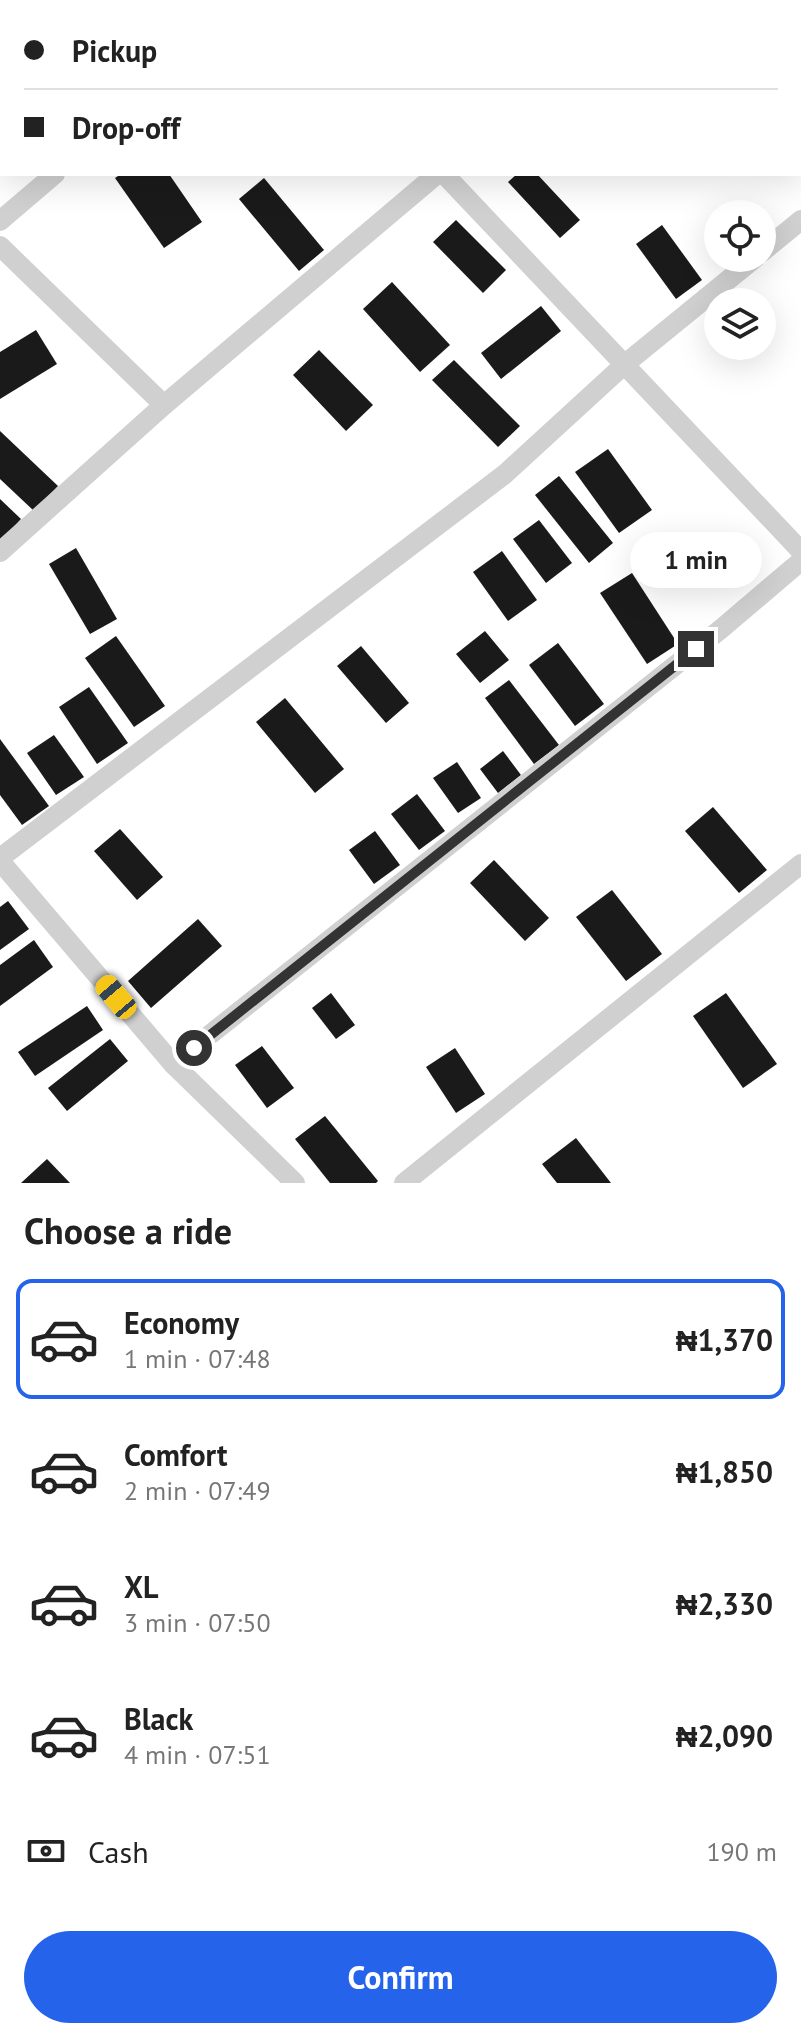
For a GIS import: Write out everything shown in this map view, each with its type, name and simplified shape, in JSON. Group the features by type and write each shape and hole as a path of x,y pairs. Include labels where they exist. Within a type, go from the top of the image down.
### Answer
{"street":[{"path":"0,221 53,176"},
{"path":"0,552 164,405 435,176"},
{"path":"446,176 801,551"},
{"path":"776,241 801,220"},
{"path":"0,246 164,405"},
{"path":"295,1183 173,1064 0,859 505,474 625,364 738,272"},
{"path":"173,1064 709,639 801,561"},
{"path":"404,1183 801,864"}],"building":[{"path":"170,176 202,222 164,248 115,178"},
{"path":"515,176 539,176 580,220 560,238 508,182"},
{"path":"264,178 324,250 299,271 239,199"},
{"path":"456,220 506,270 483,293 433,242"},
{"path":"662,225 702,280 676,299 636,244"},
{"path":"392,282 450,345 420,372 363,309"},
{"path":"541,306 561,331 501,379 481,353"},
{"path":"36,330 57,364 0,399 0,352"},
{"path":"319,350 373,405 346,431 293,375"},
{"path":"454,360 520,426 498,447 432,380"},
{"path":"0,431 58,486 34,511 0,479"},
{"path":"608,449 652,510 619,533 575,472"},
{"path":"559,476 613,543 589,563 535,495"},
{"path":"0,499 21,519 0,542"},
{"path":"539,520 572,563 546,583 513,539"},
{"path":"76,548 117,619 90,634 49,564"},
{"path":"502,551 537,600 508,621 473,572"},
{"path":"632,573 678,644 647,664 600,593"},
{"path":"485,631 509,660 480,683 456,654"},
{"path":"116,636 165,706 134,727 85,658"},
{"path":"558,643 604,704 575,726 529,665"},
{"path":"361,646 409,703 386,723 337,666"},
{"path":"509,680 559,745 534,764 485,698"},
{"path":"89,687 128,743 97,764 59,707"},
{"path":"285,698 344,769 315,793 256,722"},
{"path":"54,735 84,777 56,795 27,753"},
{"path":"0,739 49,806 22,825 0,795"},
{"path":"503,751 521,775 498,793 480,769"},
{"path":"457,762 481,798 458,813 433,778"},
{"path":"417,794 445,831 419,850 391,814"},
{"path":"713,807 767,870 739,893 685,831"},
{"path":"120,829 163,877 137,900 94,851"},
{"path":"375,831 400,865 374,884 349,850"},
{"path":"494,860 549,918 525,941 470,883"},
{"path":"612,890 662,954 626,981 576,917"},
{"path":"8,901 29,929 0,950 0,907"},
{"path":"198,919 222,946 151,1008 128,981"},
{"path":"34,940 53,967 0,1006 0,965"},
{"path":"331,993 355,1025 336,1039 312,1008"},
{"path":"726,993 777,1064 743,1088 693,1016"},
{"path":"87,1006 103,1030 35,1076 18,1052"},
{"path":"110,1039 128,1061 67,1111 48,1088"},
{"path":"262,1046 294,1088 267,1108 235,1065"},
{"path":"455,1048 485,1094 456,1113 426,1067"},
{"path":"325,1116 378,1181 376,1183 330,1183 295,1139"},
{"path":"576,1138 611,1183 557,1183 542,1164"},
{"path":"47,1159 70,1183 21,1183"}],"route":[{"path":"194,1048 696,649"}]}
